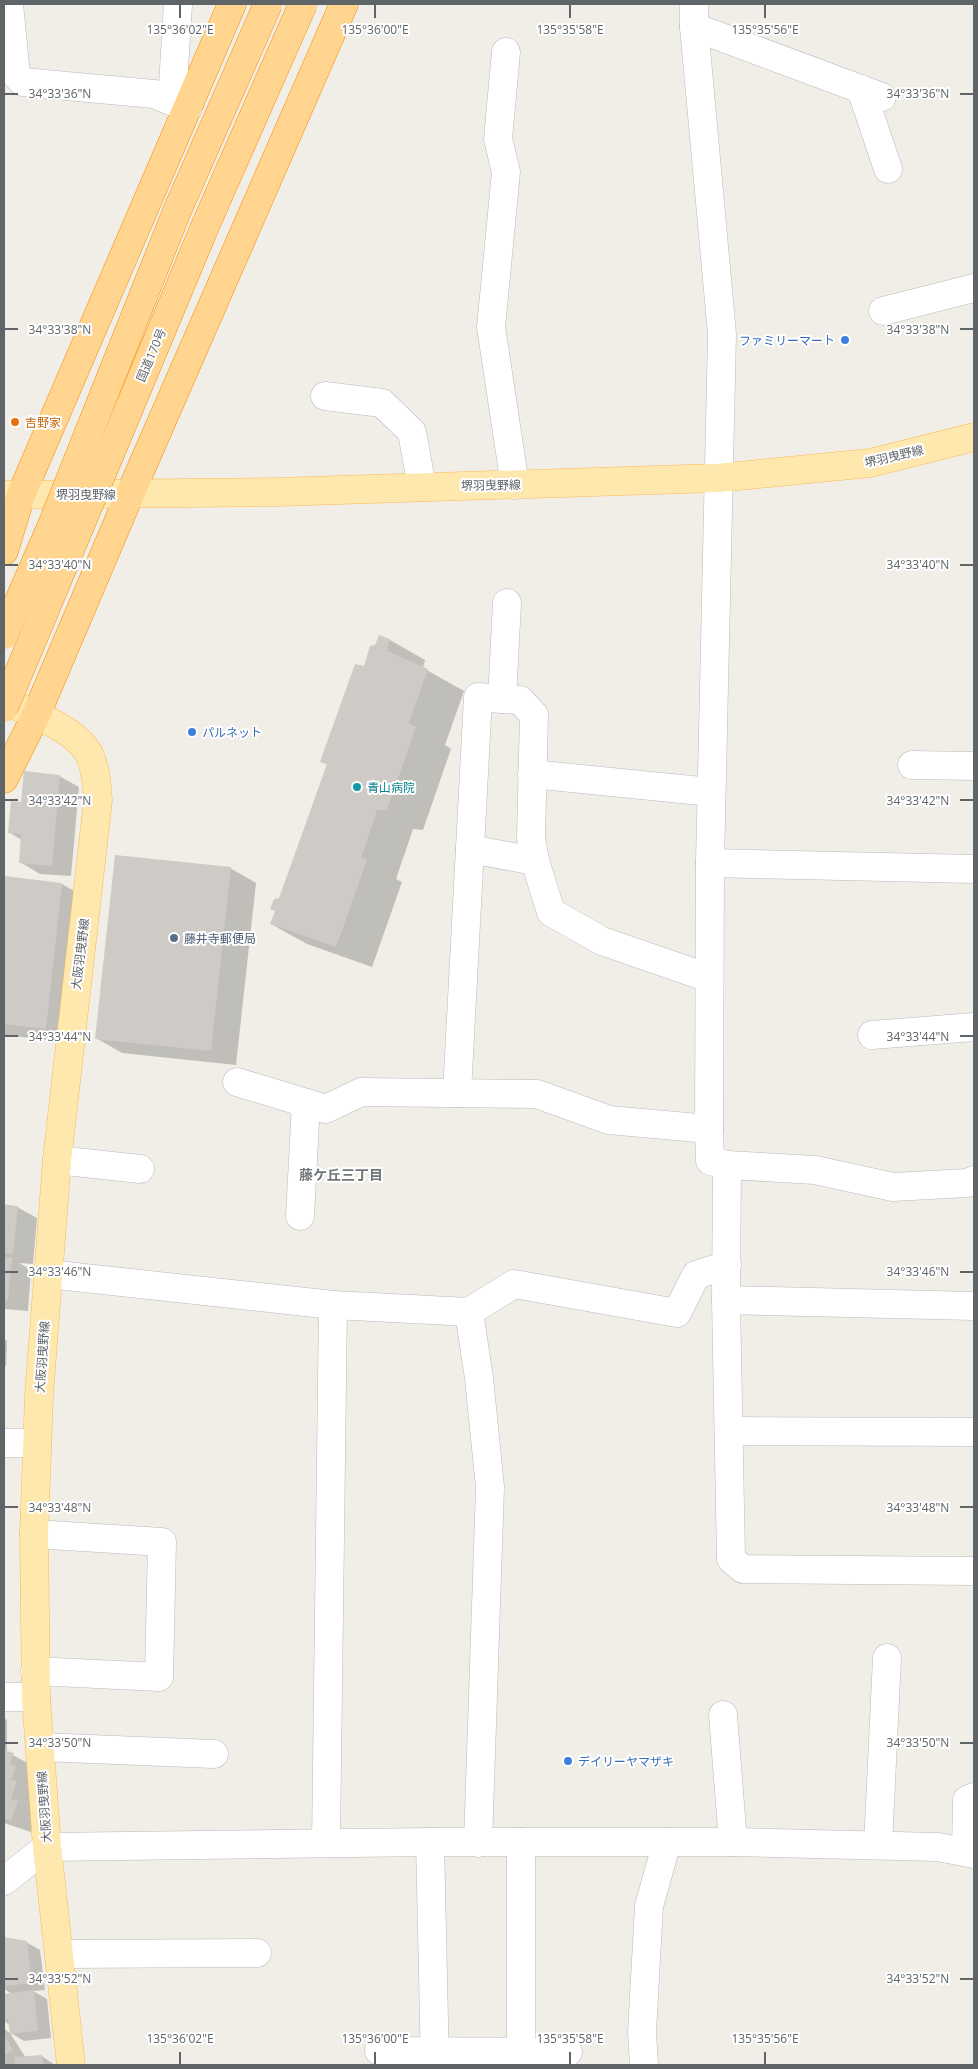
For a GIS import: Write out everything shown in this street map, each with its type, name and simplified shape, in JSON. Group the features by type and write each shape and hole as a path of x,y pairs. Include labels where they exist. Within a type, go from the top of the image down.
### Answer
{"highway":[{"path":"4,551 12,495 180,104 232,4"},
{"path":"4,635 52,525 177,212 268,4"},
{"name":"国道170号","path":"4,708 206,224 303,4"},
{"path":"4,779 36,715 130,494 344,4"}],"main road":[{"name":"堺羽曳野線","path":"12,495 278,492 718,478 870,463 974,437"},
{"name":"大阪羽曳野線","path":"4,701 36,715 79,740 89,754 96,773 98,800 57,1160 38,1395 34,1534 35,1684 47,1848 71,2065"}],"street":[{"path":"9,4 16,75 23,82 154,94 180,104 178,4"},
{"path":"888,170 872,93 694,15 722,334 711,792 710,1161 727,1165 815,1170 893,1187 967,1183 974,1180"},
{"path":"506,52 498,138 506,172 491,327 515,485"},
{"path":"884,311 974,288"},
{"path":"325,396 382,403 412,432 422,487"},
{"path":"502,699 507,603"},
{"path":"458,1093 478,697 520,700 534,714 531,838 535,861 551,912 602,941 709,978"},
{"path":"912,765 974,766"},
{"path":"532,774 711,792"},
{"path":"470,849 535,861"},
{"path":"710,863 974,869"},
{"path":"872,1035 974,1027"},
{"path":"237,1082 326,1109 361,1092 538,1094 609,1120 710,1128"},
{"path":"300,1216 306,1103"},
{"path":"57,1160 140,1169"},
{"path":"727,1165 726,1300 731,1560 743,1569 974,1571"},
{"path":"48,1274 333,1304 469,1312 514,1284 677,1313 696,1275 727,1265"},
{"path":"726,1300 974,1306"},
{"path":"326,1843 333,1304"},
{"path":"469,1312 490,1487 478,1843"},
{"path":"729,1431 974,1432"},
{"path":"4,1443 37,1443"},
{"path":"4,1697 35,1684 158,1676 162,1542 34,1534"},
{"path":"878,1845 887,1658"},
{"path":"723,1715 733,1842"},
{"path":"40,1747 214,1754"},
{"path":"4,1881 47,1848 430,1842 733,1842 938,1847 970,1853 967,1800 974,1797"},
{"path":"430,1842 434,2058"},
{"path":"520,2059 521,1842"},
{"path":"644,2065 642,2032 649,1906 667,1842"},
{"path":"58,1954 258,1953"},
{"path":"379,2051 434,2058 520,2059 568,2052"}],"building":[{"name":"青山病院","path":"379,635 390,639 387,651 428,669 409,723 416,727 387,810 377,810 361,858 367,860 336,947 270,924 275,911 270,909 274,899 279,898 327,764 320,762 355,664 364,666 370,646 375,645"},
{"path":"24,771 60,775 52,866 19,863 21,834 8,833 11,801 21,802"},
{"path":"115,855 231,867 211,1051 95,1039"},
{"path":"4,876 62,883 46,1029 4,1024"},
{"path":"4,1205 18,1206 13,1254 4,1253"},
{"path":"4,1257 12,1257 8,1300 4,1300"},
{"path":"4,1750 14,1753 10,1764 16,1766 11,1780 17,1781 11,1799 18,1801 11,1821 4,1819"},
{"path":"4,1937 27,1941 32,1983 4,1986"},
{"path":"34,1990 38,2031 10,2034 8,2019 4,2020 4,1994"},
{"path":"4,2035 13,2050 4,2056"},
{"path":"42,2055 43,2065 15,2065 14,2057"}],"place":[{"name":"ファミリーマート","path":"845,340"},
{"name":"吉野家","path":"15,422"},
{"name":"パルネット","path":"192,732"},
{"name":"青山病院","path":"357,787"},
{"name":"藤井寺郵便局","path":"174,938"},
{"name":"デイリーヤマザキ","path":"568,1761"}],"district":[{"name":"藤ケ丘三丁目","path":"341,1174"}]}
